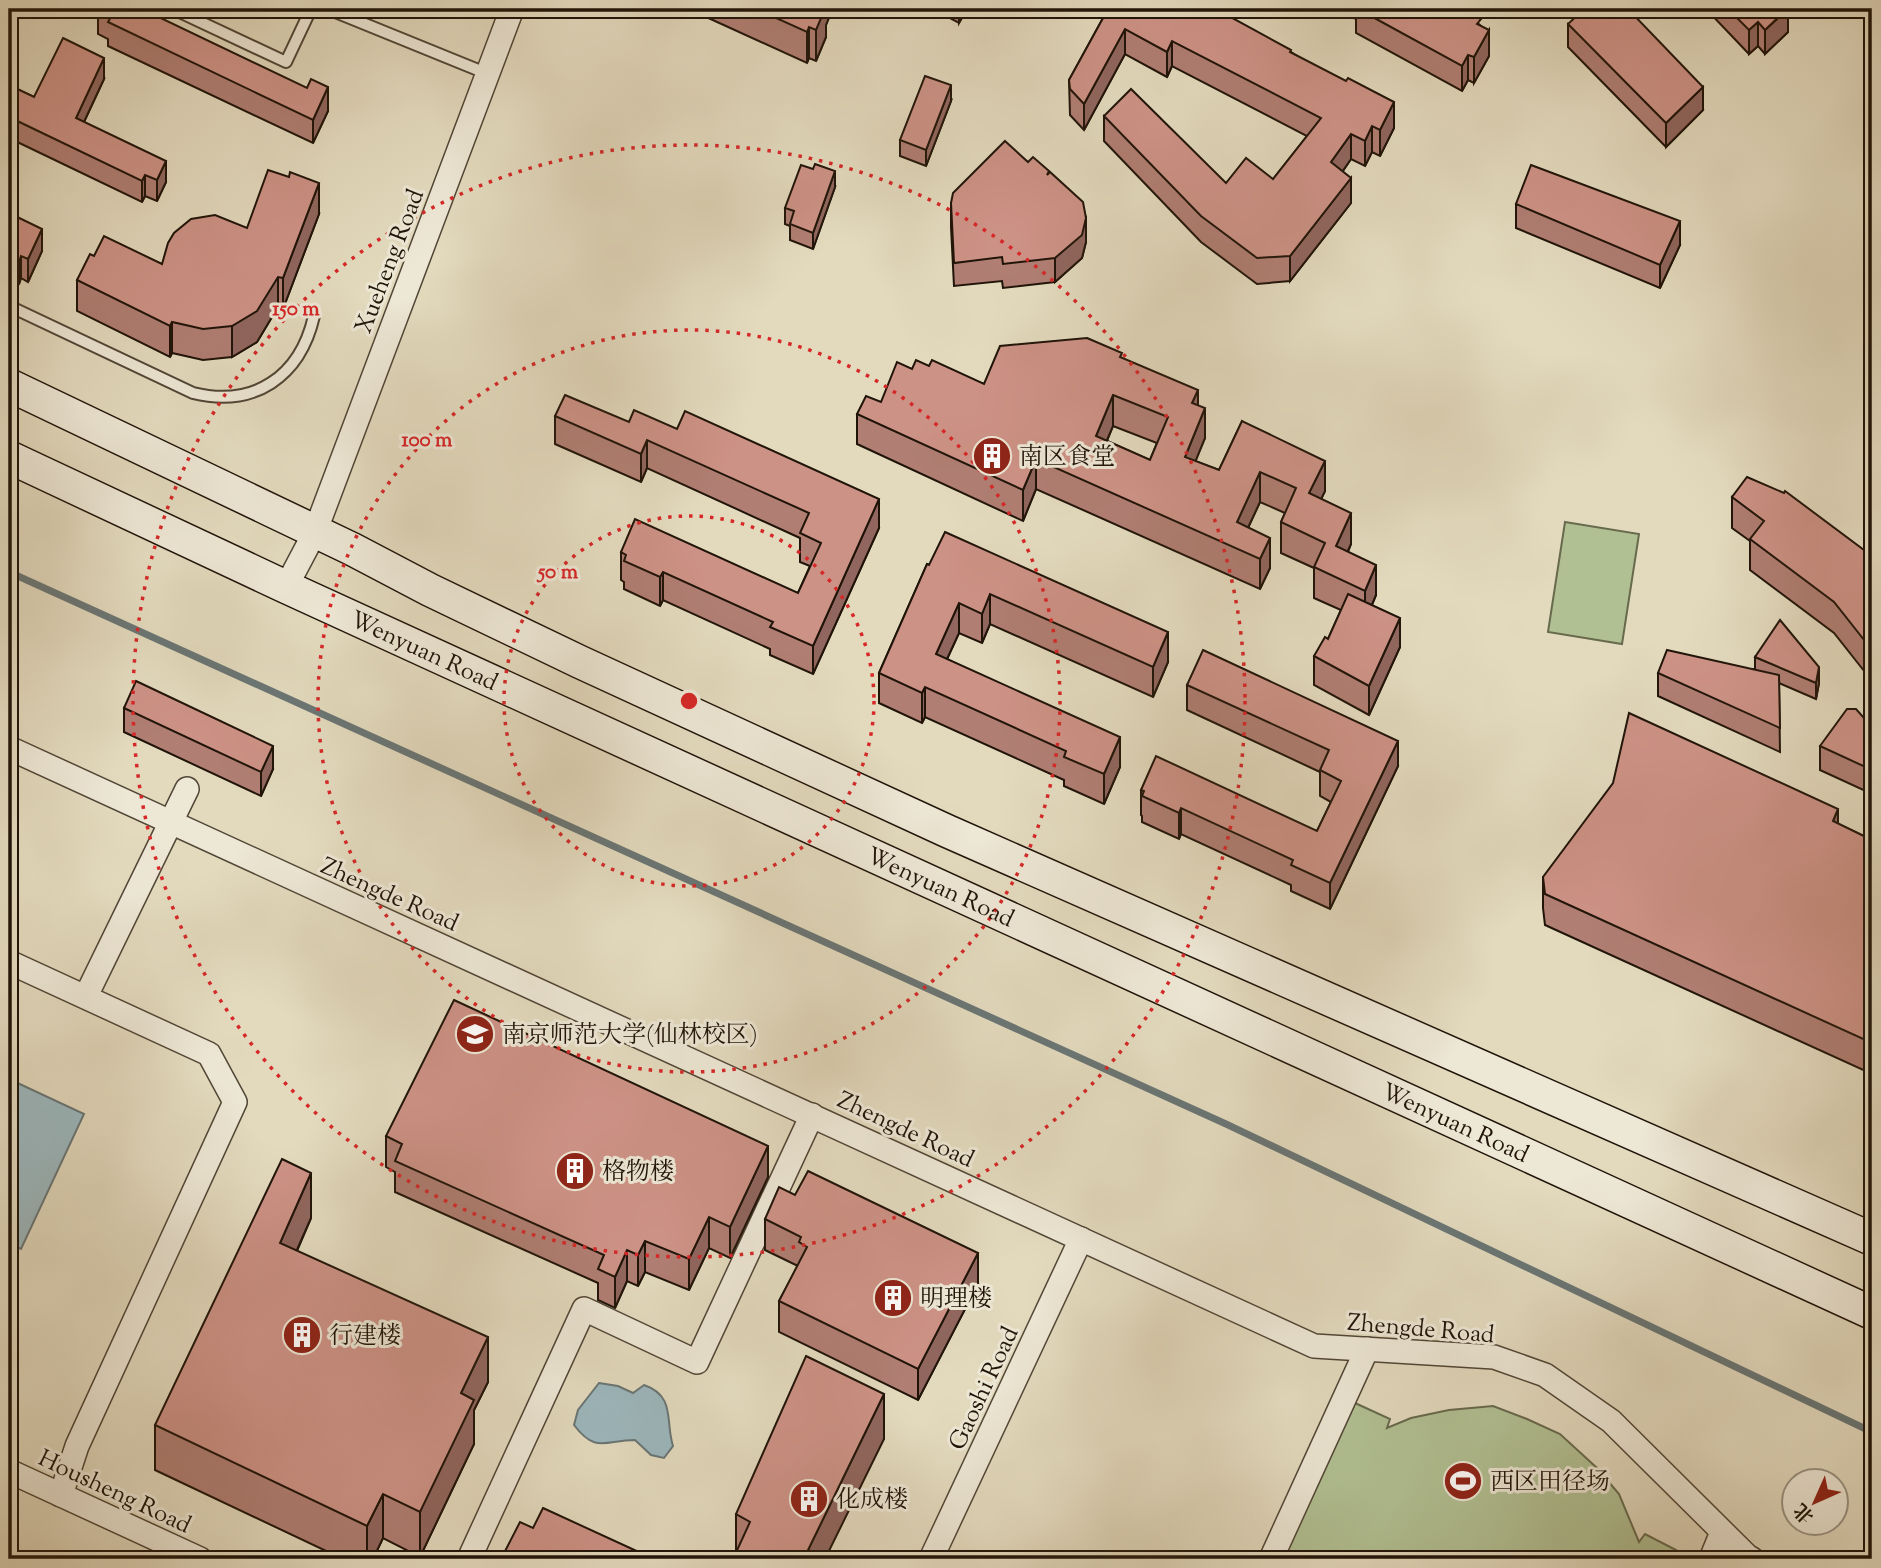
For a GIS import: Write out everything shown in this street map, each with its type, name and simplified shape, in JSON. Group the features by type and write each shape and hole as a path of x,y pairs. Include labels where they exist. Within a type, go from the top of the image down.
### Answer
{"main road":[{"path":"9,385 567,656 947,831 1872,1239"},
{"name":"Wenyuan Road","path":"9,457 286,587 1872,1313"}],"street":[{"name":"Xueheng Road","path":"286,587 315,532 512,9"},
{"name":"Zhengde Road","path":"9,748 1314,1346 1494,1357 1545,1376 1611,1421 1752,1559"},
{"path":"86,996 187,789"},
{"path":"9,962 208,1054 235,1102 77,1446 61,1495"},
{"path":"469,1559 584,1309 697,1362 812,1115"},
{"name":"Gaoshi Road","path":"931,1559 1081,1239"},
{"path":"1271,1559 1367,1349"},
{"name":"Housheng Road","path":"9,1471 200,1559"},
{"path":"1711,1559 1722,1532"}],"lane":[{"path":"173,9 286,62 311,9"},
{"path":"328,9 488,74"},
{"path":"9,306 193,393 226,398 259,390 290,368 309,335 314,316"}],"green space":[{"path":"1565,522 1639,534 1622,644 1548,632"},
{"name":"西区田径场","path":"1355,1403 1390,1419 1387,1428 1411,1418 1449,1410 1493,1406 1560,1434 1597,1468 1619,1494 1639,1542 1645,1534 1676,1550 1671,1559 1281,1559"}],"water":[{"path":"9,1079 84,1114 21,1249 9,1243"},
{"path":"599,1383 618,1386 633,1393 644,1385 661,1396 668,1410 673,1446 664,1458 651,1455 635,1440 602,1443 589,1440 574,1425 578,1410"}],"building":[{"path":"98,9 142,9 307,88 311,79 328,87 313,120 108,22 111,17"},
{"path":"756,9 825,9 816,30 809,27 807,32"},
{"path":"1108,9 1216,9 1291,50 1290,52 1394,102 1380,130 1372,126 1365,141 1351,134 1331,162 1351,178 1290,256 1257,258 1201,216 1104,116 1131,89 1226,183 1246,158 1273,179 1321,118 1172,41 1167,52 1125,29 1084,104 1070,89 1069,80"},
{"path":"1358,9 1462,9 1481,19 1477,24 1489,30 1474,57 1468,55 1462,66"},
{"path":"1584,9 1628,9 1703,87 1666,123 1568,24"},
{"path":"1728,9 1787,9 1765,30 1758,22 1749,30"},
{"path":"63,38 104,58 76,118 166,161 157,180 145,175 142,181 9,117 9,85 34,97"},
{"path":"925,76 951,85 926,150 900,140"},
{"path":"1005,141 1028,162 1033,157 1049,171 1047,175 1050,172 1083,202 1086,218 1082,235 1055,258 1003,264 1002,257 954,263 951,203 953,193"},
{"path":"815,164 835,171 813,233 790,224 794,211 785,208 801,165 813,169"},
{"path":"1531,165 1680,221 1660,265 1516,204"},
{"path":"268,170 289,177 290,172 319,183 283,278 278,277 257,311 232,326 203,329 172,322 170,326 77,280 90,254 94,256 104,236 162,264 174,233 191,219 215,215 247,228"},
{"path":"9,213 42,229 28,259 21,256 19,262 9,257"},
{"path":"1087,338 1122,353 1120,357 1198,390 1192,403 1205,408 1185,457 1219,470 1242,421 1325,461 1309,493 1351,513 1336,546 1376,565 1365,591 1314,567 1325,543 1281,522 1296,488 1260,472 1237,522 1270,538 1260,559 1036,459 1023,490 857,414 866,396 881,402 897,362 912,369 916,360 929,366 932,360 984,384 1000,346","holes":["1113,395 1168,417 1150,460 1096,436"]},
{"path":"565,395 629,422 634,410 677,429 685,411 879,499 813,646 770,627 773,622 663,572 660,577 624,561 626,555 621,552 635,519 798,593 821,543 800,533 809,513 647,440 641,454 555,416"},
{"path":"1747,477 1784,493 1785,491 1872,556 1872,650 1834,602 1750,539 1764,521 1732,497"},
{"path":"945,532 1168,632 1153,667 990,594 982,614 959,603 936,654 1120,737 1104,774 1064,757 1066,751 925,687 922,693 879,673 927,564 929,565"},
{"path":"1348,594 1400,618 1369,686 1314,656 1325,637 1328,639"},
{"path":"1780,620 1819,667 1816,683 1755,657"},
{"path":"1203,650 1398,741 1330,883 1291,865 1293,860 1181,808 1179,813 1142,796 1144,791 1141,790 1156,756 1317,831 1341,781 1320,770 1329,750 1187,685"},
{"path":"1667,650 1779,675 1780,728 1658,673"},
{"path":"136,681 273,746 261,772 124,708"},
{"path":"1847,709 1856,709 1872,727 1872,770 1820,746"},
{"path":"1629,713 1838,809 1833,821 1872,840 1872,1043 1545,894 1543,877 1613,783"},
{"name":"格物楼","path":"454,1000 768,1146 730,1227 709,1217 689,1259 645,1241 638,1255 627,1250 615,1277 598,1269 604,1255 395,1161 402,1144 386,1136"},
{"name":"行建楼","path":"282,1159 311,1173 280,1243 488,1337 461,1393 474,1400 420,1512 383,1494 367,1526 155,1425"},
{"name":"明理楼","path":"808,1171 978,1253 918,1369 779,1301 807,1247 799,1242 801,1237 765,1219 779,1187 795,1195"},
{"name":"化成楼","path":"806,1356 884,1394 808,1550 821,1557 820,1559 733,1559 750,1522 736,1514"},
{"path":"543,1508 654,1559 501,1559 520,1522 533,1528"}],"waterway":[{"path":"9,572 1226,1124 1872,1432"}],"place":[{"name":"南区食堂","path":"992,456"},
{"name":"南京师范大学(仙林校区)","path":"475,1034"},
{"name":"格物楼","path":"575,1171"},
{"name":"明理楼","path":"893,1298"},
{"name":"行建楼","path":"302,1335"},
{"name":"西区田径场","path":"1463,1481"},
{"name":"化成楼","path":"809,1499"}]}
